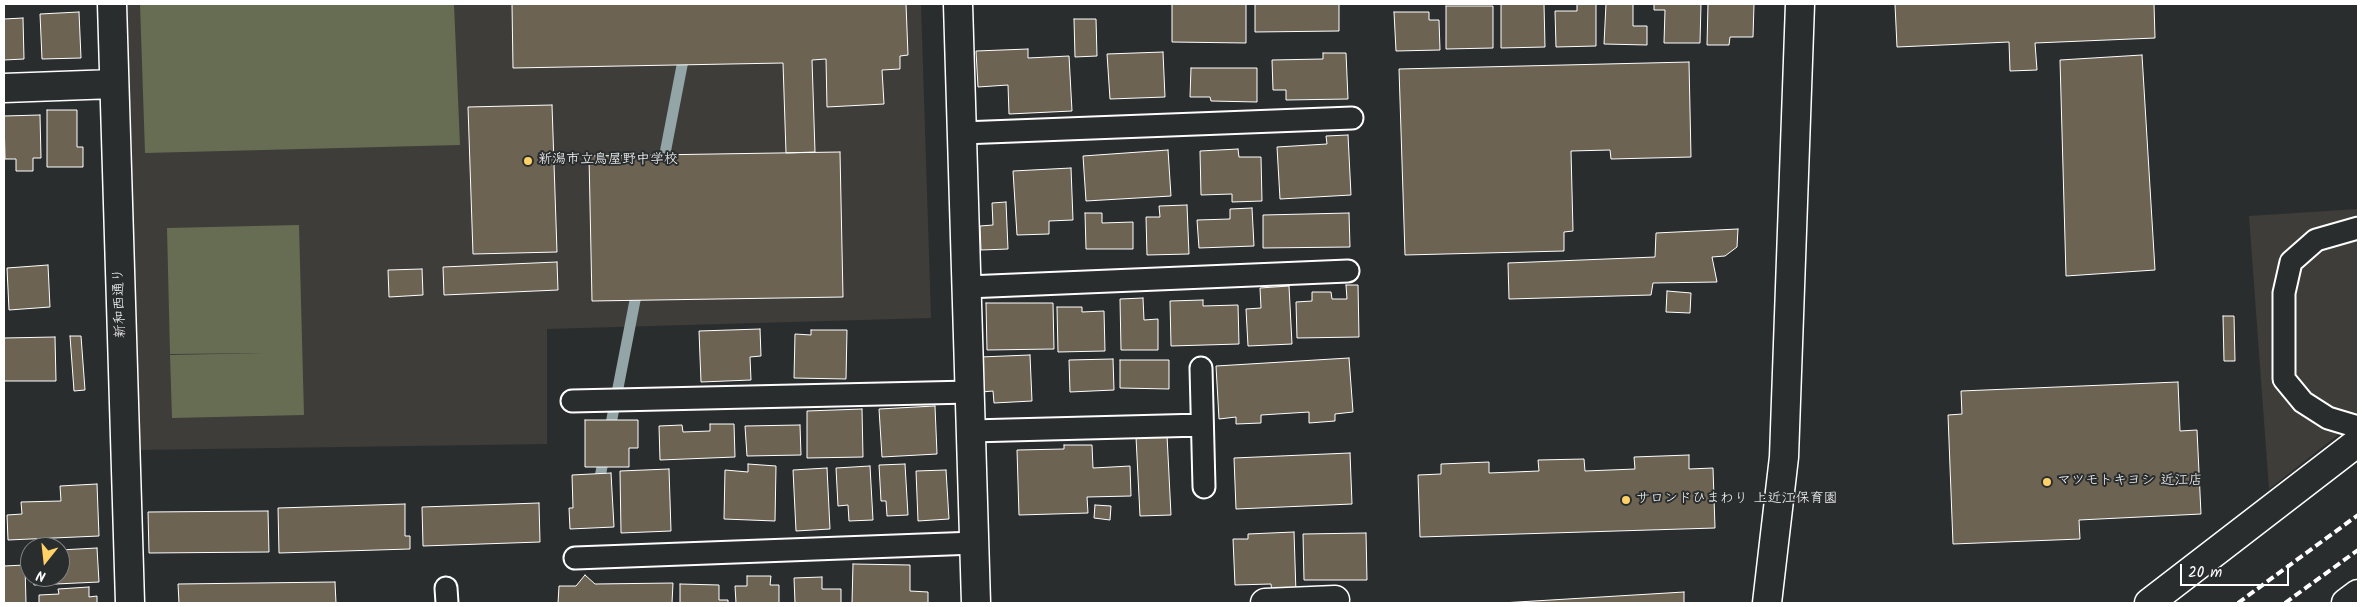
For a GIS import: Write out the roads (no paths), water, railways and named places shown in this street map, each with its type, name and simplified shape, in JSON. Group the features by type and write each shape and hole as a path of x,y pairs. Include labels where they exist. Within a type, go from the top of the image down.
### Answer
{"street":[{"name":"新和西通り","path":"112,4 130,603"},
{"path":"958,4 976,603"},
{"path":"1767,603 1784,457 1800,4"},
{"path":"4,88 114,84"},
{"path":"2149,603 2358,442"},
{"path":"2346,603 2358,594"},
{"path":"1265,603 1334,600"}],"lane":[{"path":"962,133 1352,118"},
{"path":"2358,228 2316,240 2291,262 2284,293 2284,379 2303,402 2328,418 2358,427"},
{"path":"967,287 1348,271"},
{"path":"1201,368 1204,487"},
{"path":"572,401 970,392"},
{"path":"971,432 1202,425"},
{"path":"575,558 975,543"}],"waterway":[{"path":"662,169 685,50"},
{"path":"609,434 638,285"},
{"path":"598,487 605,452"}],"railway":[{"path":"2238,603 2358,515"},
{"path":"2285,603 2358,550"}],"place":[{"name":"新潟市立鳥屋野中学校","path":"528,161"},
{"name":"マツモトキヨシ 近江店","path":"2047,482"},
{"name":"サロンドひまわり 上近江保育園","path":"1626,500"}]}
